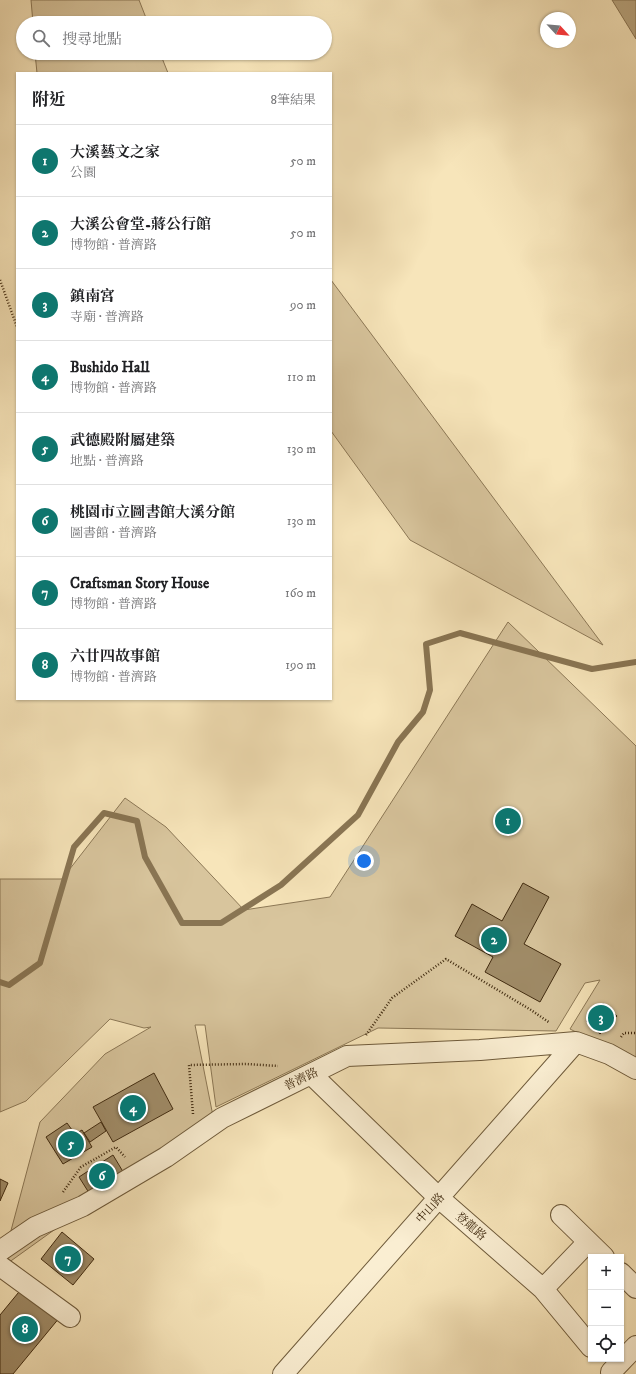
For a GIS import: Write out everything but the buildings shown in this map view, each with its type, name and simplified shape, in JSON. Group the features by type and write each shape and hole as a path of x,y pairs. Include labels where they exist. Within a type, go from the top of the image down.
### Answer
{"street":[{"name":"普濟路","path":"0,1252 35,1227 83,1206 166,1157 222,1118 347,1056 480,1050 576,1042 609,1054 636,1069"},
{"name":"中山路","path":"283,1374 576,1042"},
{"name":"登龍路","path":"311,1074 439,1198 543,1289 588,1343"},
{"path":"561,1215 601,1254"},
{"path":"543,1289 588,1242"},
{"path":"0,1266 70,1317"},
{"path":"624,1276 636,1288"},
{"path":"608,1368 636,1346"}],"path":[{"path":"0,280 16,324"}],"shaded area":[{"path":"31,0 139,0 145,16 32,16"},
{"path":"612,0 636,0 636,39"},
{"path":"36,60 163,60 168,72 37,72"},
{"path":"332,281 603,645 410,540 332,432"},
{"path":"508,622 636,746 636,1062 570,1029 600,980 585,983 556,1031 378,1028 216,1107 205,1025 195,1025 213,1116 1,1268 40,1122 105,1054 151,1027 144,1028 110,1019 26,1101 0,1112 0,879 62,879 125,798 166,827 244,910 330,897"}],"waterway":[{"path":"0,982 9,985 40,963 74,847 104,813 137,821 145,857 182,923 221,923 281,885 358,815 398,742 423,712 430,690 426,644 460,633 592,669 636,662"}],"place":[{"name":"大溪藝文之家","path":"508,821"},
{"name":"大溪公會堂-蔣公行館","path":"494,940"},
{"name":"鎮南宮","path":"601,1018"},
{"name":"Bushido Hall","path":"133,1108"},
{"name":"武德殿附屬建築","path":"71,1144"},
{"name":"桃園市立圖書館大溪分館","path":"102,1176"},
{"name":"Craftsman Story House","path":"68,1259"},
{"name":"六廿四故事館","path":"25,1329"}]}
